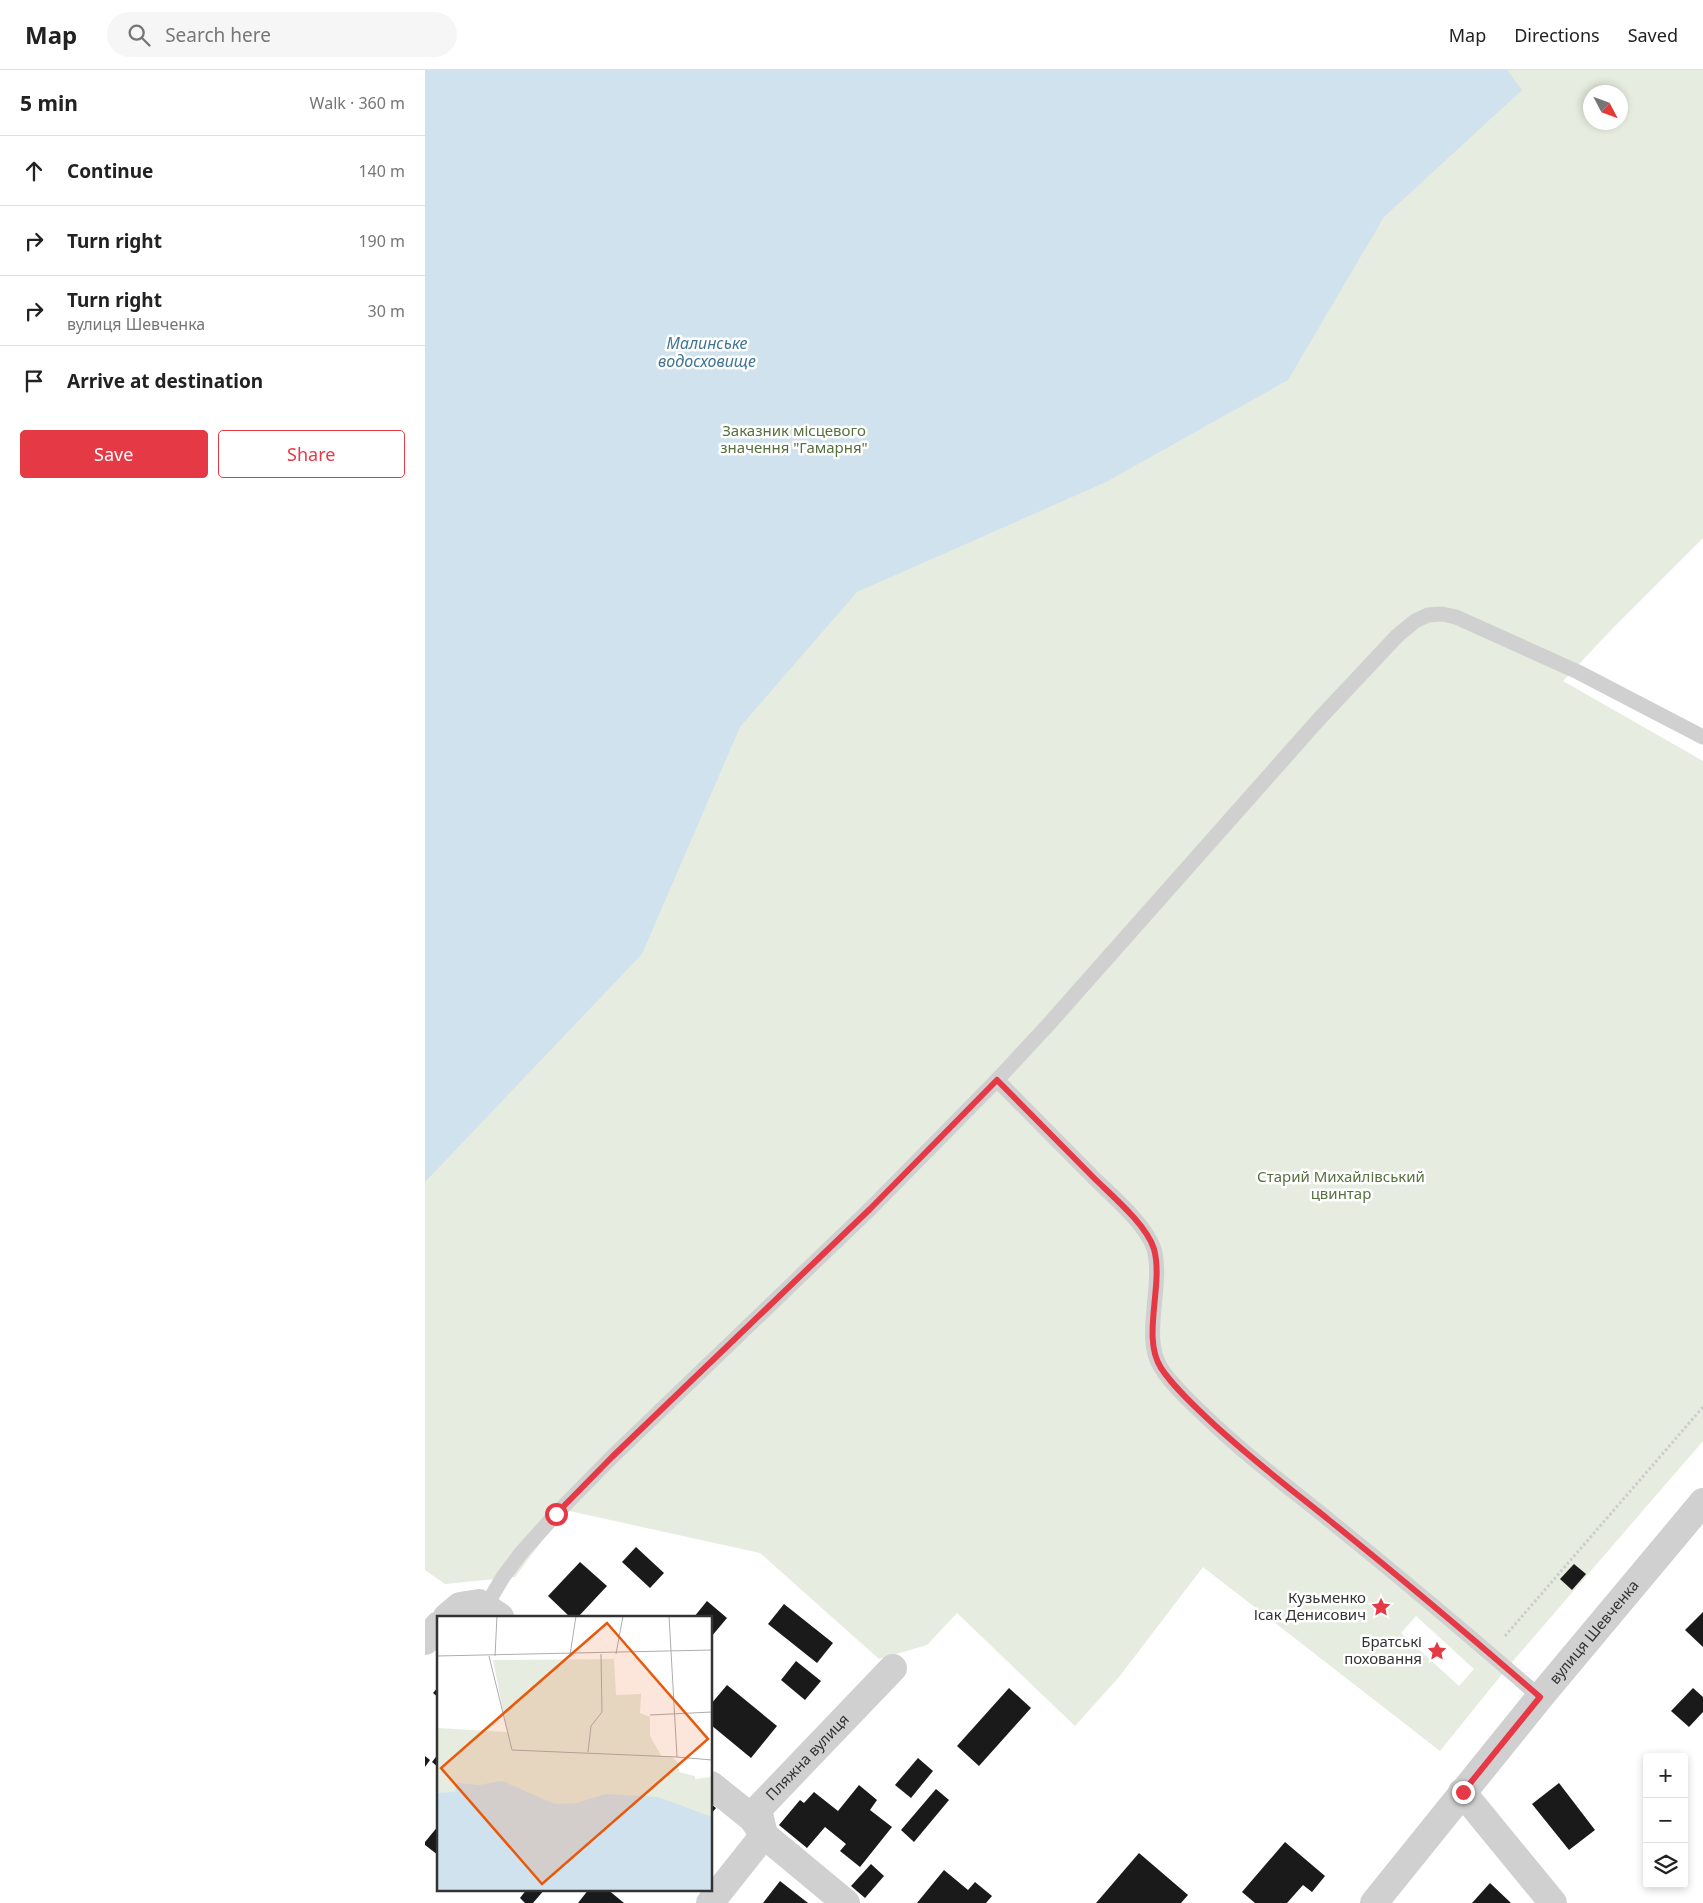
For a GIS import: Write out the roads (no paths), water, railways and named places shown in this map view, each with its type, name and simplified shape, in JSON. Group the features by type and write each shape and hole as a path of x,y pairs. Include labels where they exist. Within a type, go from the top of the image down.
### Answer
{"street":[{"name":"вулиця Шевченка","path":"1374,1903 1540,1697 1703,1502"},
{"path":"448,1616 460,1606 479,1602 493,1611"},
{"path":"425,1641 437,1627"},
{"name":"Пляжна вулиця","path":"765,1835 758,1810 893,1668"},
{"path":"713,1787 753,1818 765,1835 845,1903"},
{"path":"1463,1792 1553,1903"},
{"path":"710,1903 765,1835"}],"lane":[{"path":"493,1611 503,1577 521,1553 587,1482 870,1209 997,1080 1320,718 1385,649 1415,621 1428,615 1442,614 1456,617 1578,672 1703,736"},
{"path":"997,1080 1126,1210 1149,1237 1154,1249 1156,1264 1154,1355 1160,1367 1171,1381 1238,1446 1373,1556 1540,1697"}],"water":[{"name":"Малинське водосховище","path":"425,70 1507,70 1522,90 1384,217 1288,380 1106,482 857,592 740,727 642,954 425,1182"}],"place":[{"name":"Кузьменко Ісак Денисович","path":"1381,1607"},
{"name":"Братські поховання","path":"1437,1651"}],"park label":[{"name":"Заказник місцевого значення \"Гамарня\"","path":"794,440"},
{"name":"Старий Михайлівський цвинтар","path":"1341,1186"}]}
